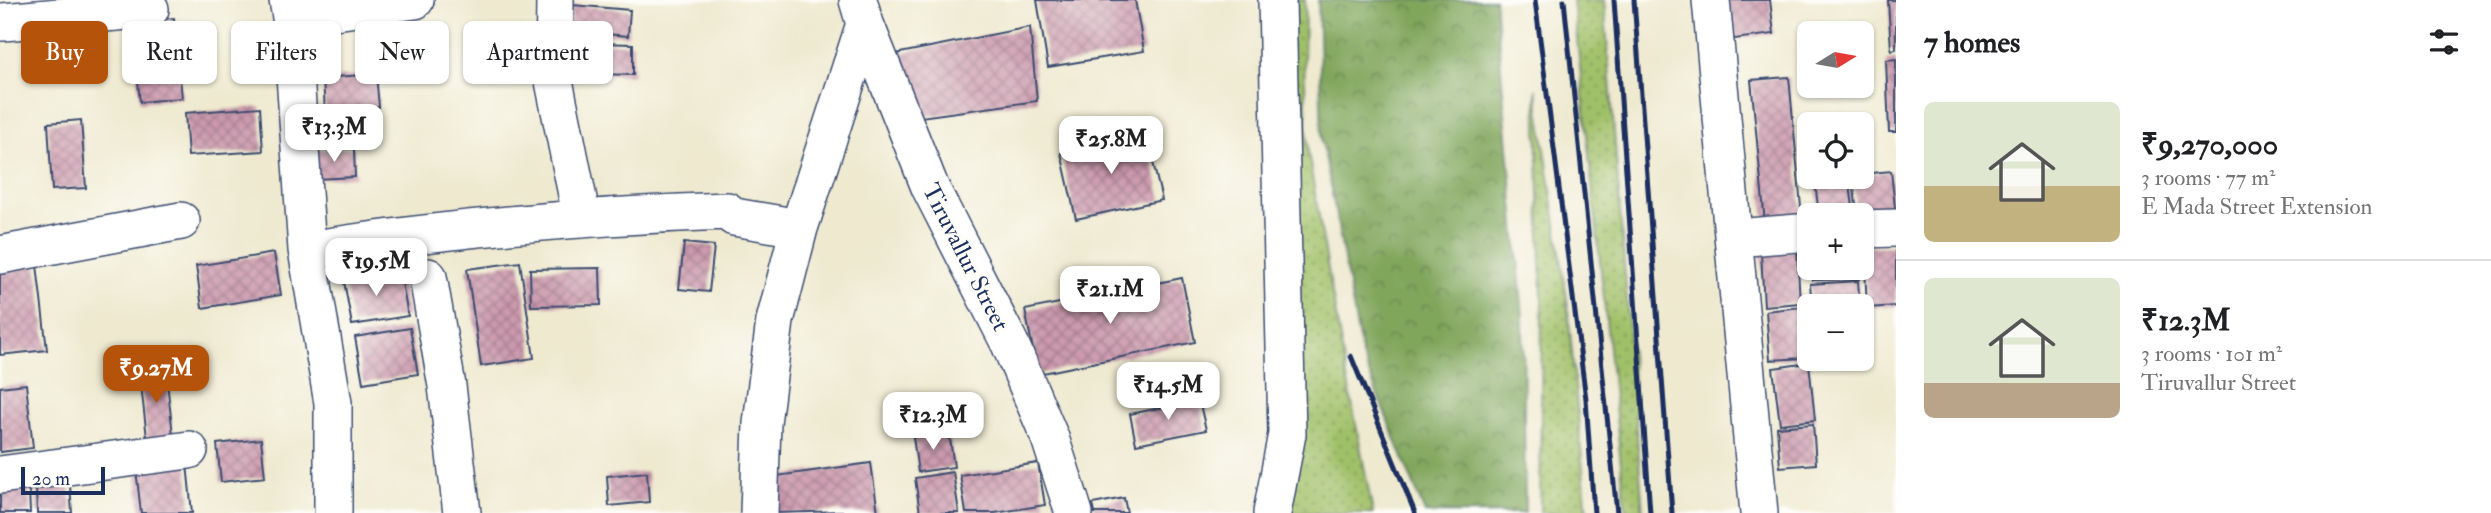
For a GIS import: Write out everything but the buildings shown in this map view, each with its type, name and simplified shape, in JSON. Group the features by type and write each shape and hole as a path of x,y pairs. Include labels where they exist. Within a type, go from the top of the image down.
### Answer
{"street":[{"path":"333,513 332,404 307,250 289,9 415,0"},
{"path":"555,0 554,81 582,219"},
{"path":"1272,513 1287,434 1277,0"},
{"path":"1711,0 1759,513"},
{"path":"2,17 150,9"},
{"path":"759,513 762,423 775,321 799,228 862,12"},
{"name":"Tiruvallur Street","path":"862,12 930,187 1010,344 1050,439 1074,513"},
{"path":"307,250 420,233 625,214 727,211 734,217 799,228"},
{"path":"0,255 181,221"},
{"path":"1874,229 1896,228"},
{"path":"1735,239 1797,233"},
{"path":"428,277 447,386 462,513"},
{"path":"0,475 189,450"}],"green space":[{"path":"1283,0 1305,0 1304,62 1308,152 1373,513 1279,513"},
{"path":"1318,0 1495,0 1523,316 1525,513 1425,513 1362,356 1322,140"},
{"path":"1573,0 1604,0 1643,513 1626,513"},
{"path":"1536,88 1567,299 1587,513 1540,513 1542,300"}],"railway":[{"path":"1535,0 1586,399 1594,513"},
{"path":"1564,0 1617,513"},
{"path":"1614,0 1650,513"},
{"path":"1634,0 1672,513"},
{"path":"1351,356 1415,513"}]}
